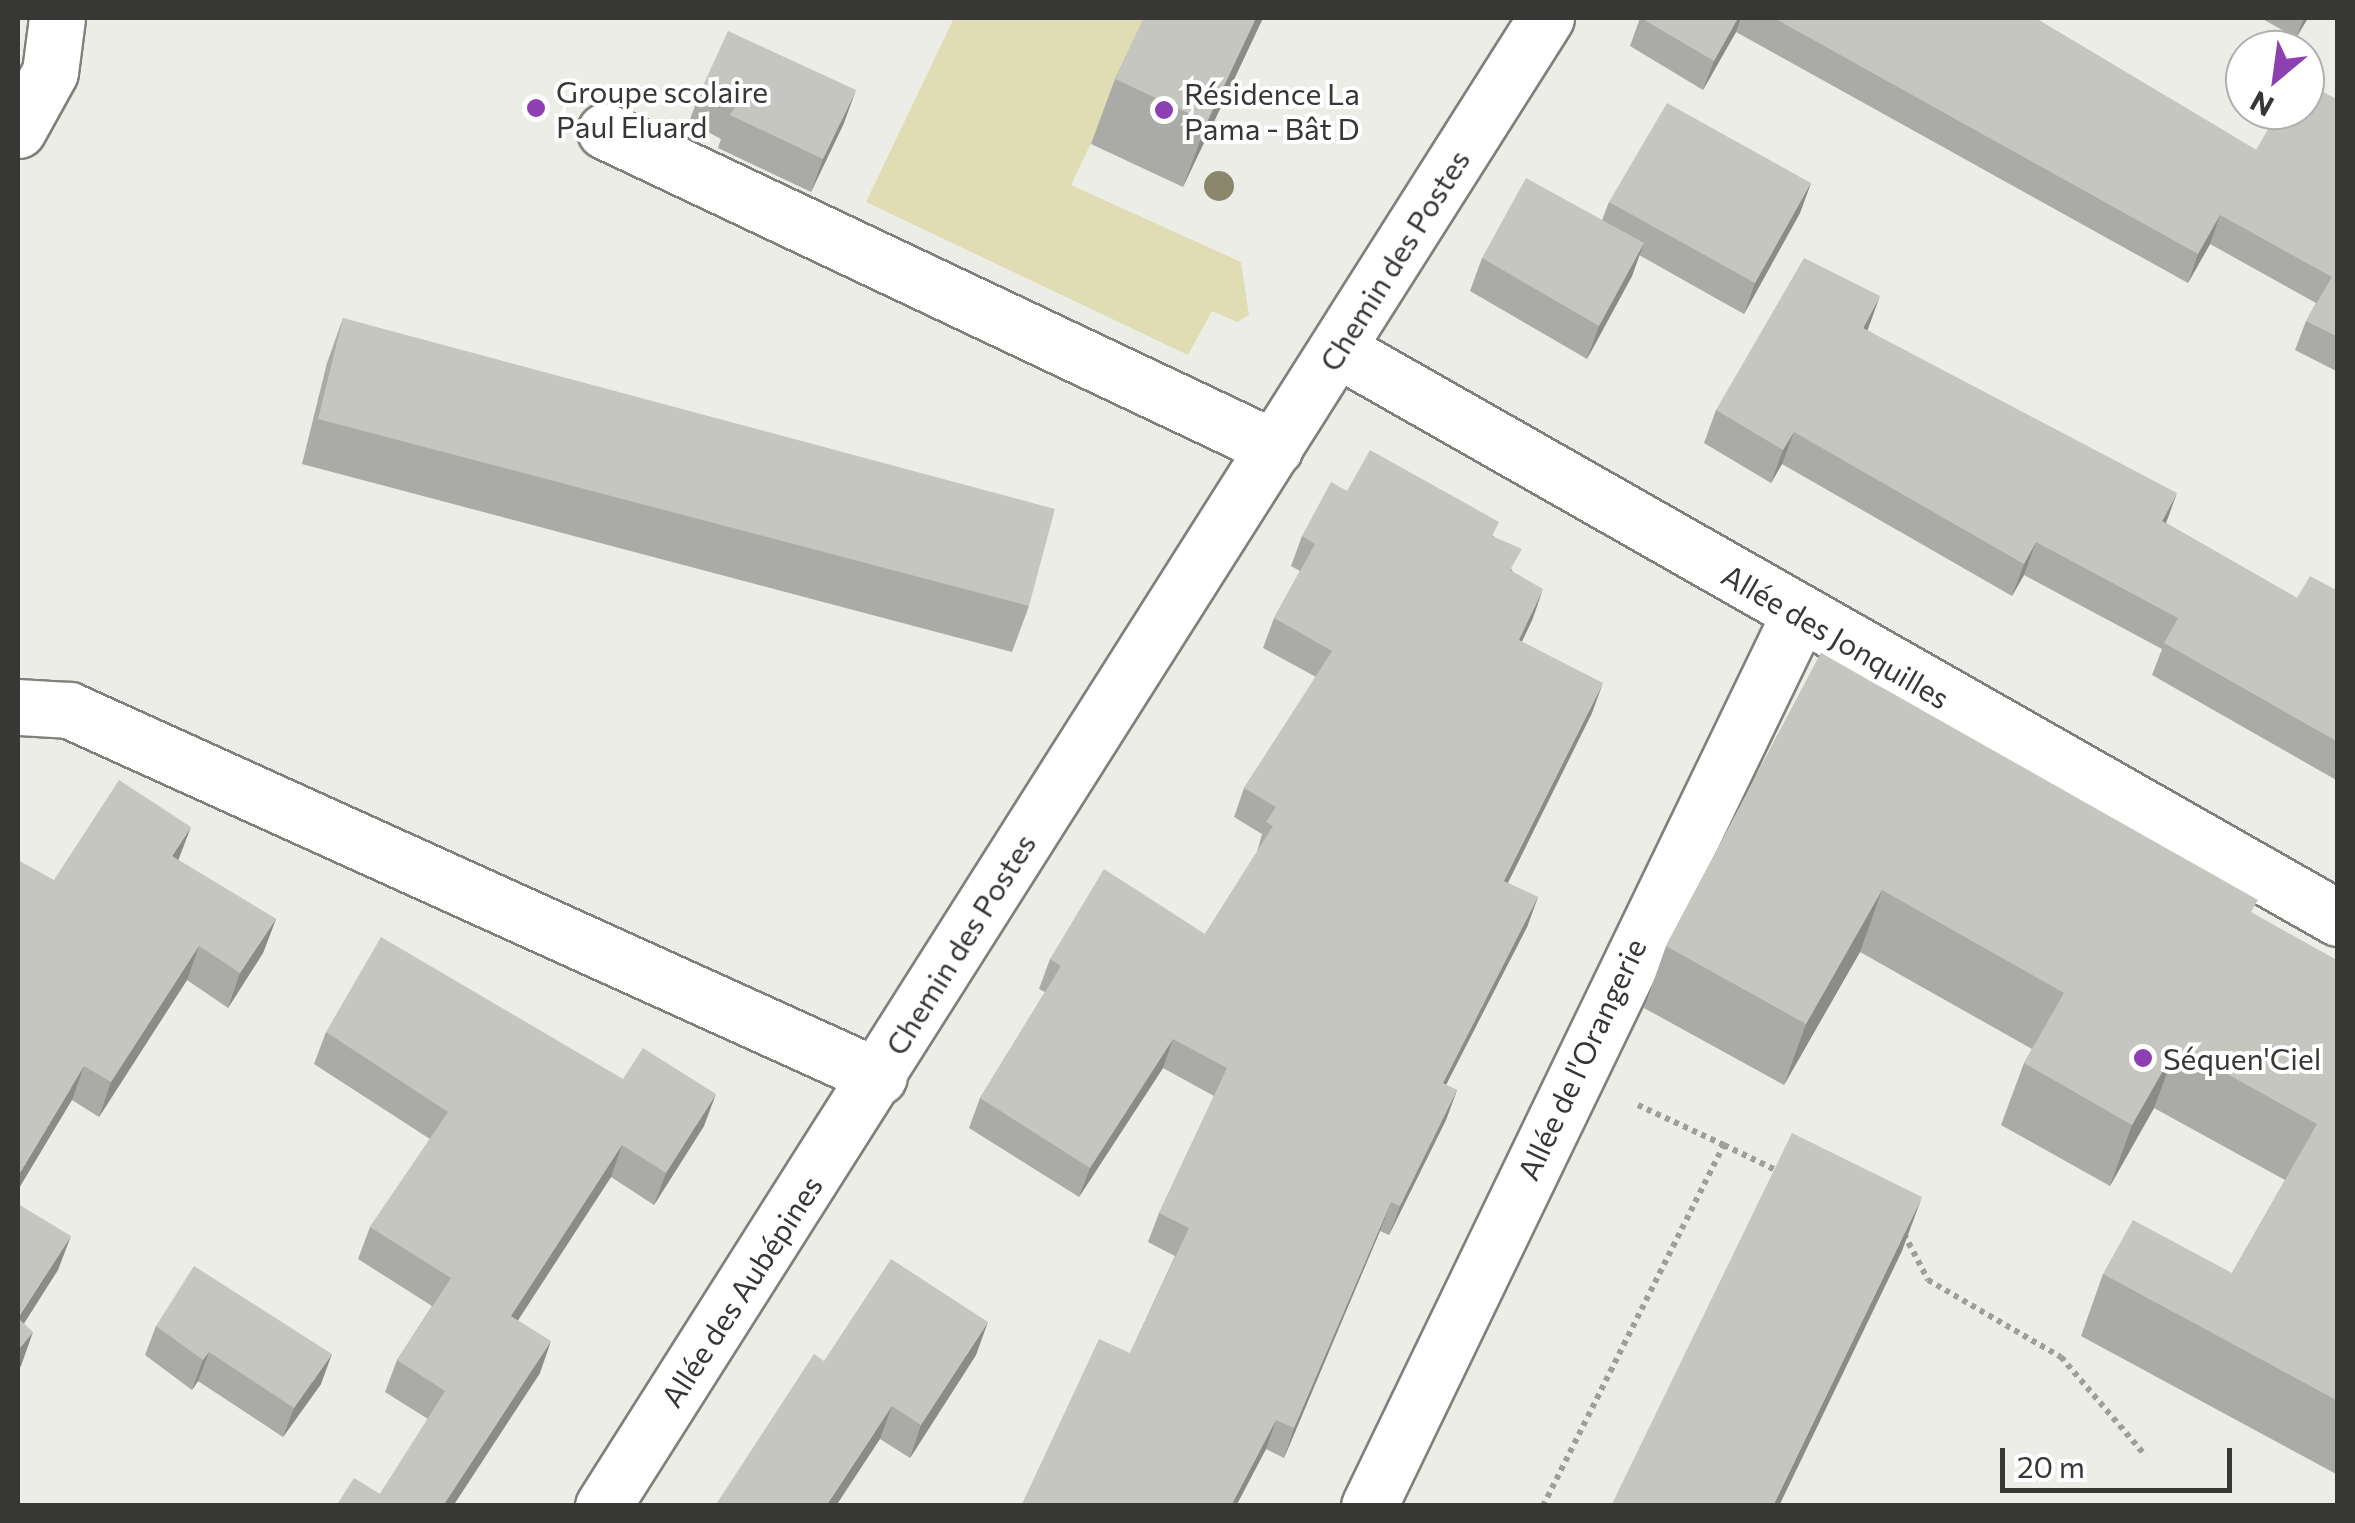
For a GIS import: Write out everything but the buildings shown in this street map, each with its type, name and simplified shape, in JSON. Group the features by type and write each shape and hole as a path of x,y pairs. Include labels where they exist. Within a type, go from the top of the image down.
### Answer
{"street":[{"path":"18,130 50,72 57,18"},
{"name":"Chemin des Postes","path":"18,707 69,710 879,1077 1546,18"},
{"path":"605,131 1275,448"},
{"name":"Allée des Jonquilles","path":"1338,349 1799,616 2338,918"},
{"name":"Allée de l'Orangerie","path":"1370,1506 1799,616"},
{"name":"Allée des Aubépines","path":"603,1506 879,1077"}],"path":[{"path":"1632,1102 1796,1180"},
{"path":"1542,1506 1724,1145"},
{"path":"1885,1222 1902,1231 1928,1280 2061,1357 2146,1456"}],"shaded area":[{"path":"954,18 1151,18 1071,185 1241,262 1249,315 1237,322 1212,311 1188,355 866,202"}],"place":[{"name":"Groupe scolaire Paul Eluard","path":"536,108"},
{"name":"Résidence La Pama - Bât D","path":"1164,110"},
{"name":"Séquen'Ciel","path":"2143,1058"}]}
